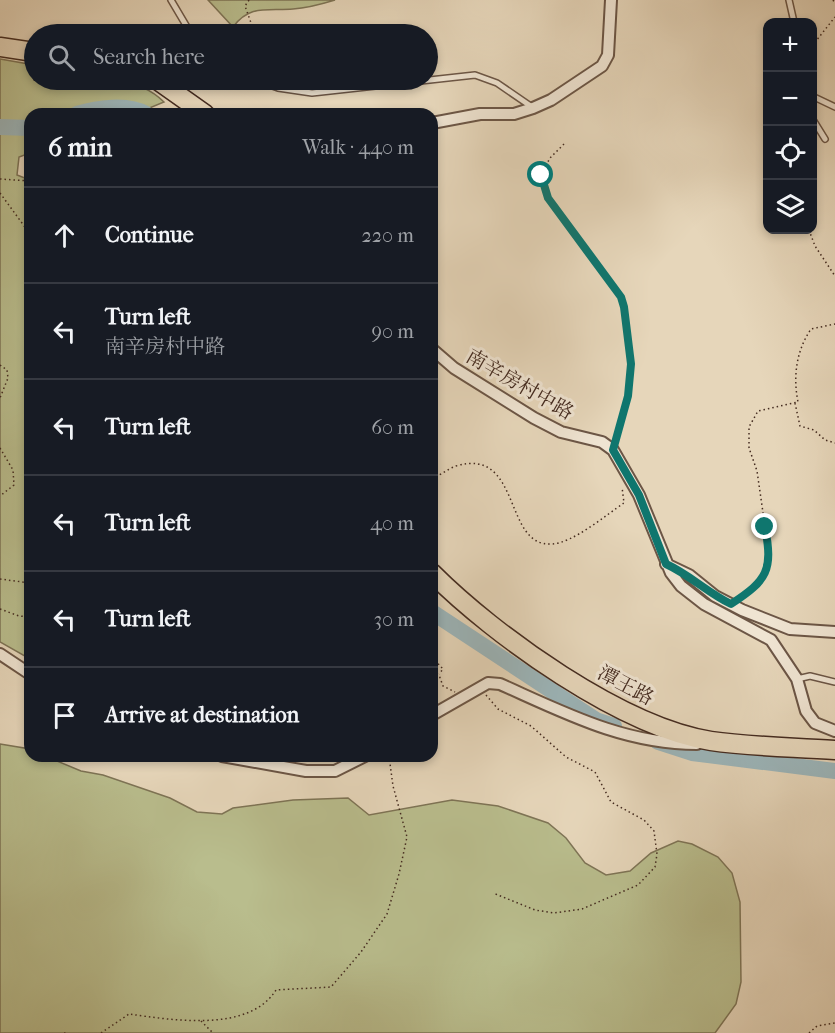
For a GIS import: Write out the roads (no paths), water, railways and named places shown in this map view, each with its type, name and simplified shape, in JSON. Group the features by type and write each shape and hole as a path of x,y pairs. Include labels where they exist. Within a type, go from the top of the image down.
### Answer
{"highway":[{"path":"0,47 24,51"},
{"path":"172,90 197,108"},
{"name":"潭王路","path":"438,579 459,600 558,673 637,718 711,741 835,750"}],"street":[{"path":"438,122 480,114 514,114 533,108 551,100 602,66 608,55 611,0"},
{"name":"南辛房村中路","path":"438,354 454,368 534,418 561,432 602,442 613,450 639,495 666,564"},
{"path":"666,564 689,575 715,596 790,629 835,632"},
{"path":"666,564 681,586 704,604 771,640 797,678 806,711 815,723 835,731"},
{"path":"0,654 24,670"},
{"path":"438,711 481,686 488,683 500,684 570,715 645,741 685,744 739,743"},
{"path":"256,762 306,771 335,771 352,762"}],"lane":[{"path":"171,0 185,24"},
{"path":"789,0 793,18"},
{"path":"438,79 475,75 497,83 533,108"},
{"path":"292,90 312,93 339,90"},
{"path":"817,98 835,107"},
{"path":"817,125 825,139"},
{"path":"797,678 810,675 835,682"}],"waterway":[{"path":"103,108 121,108"},
{"path":"0,127 24,128"},
{"path":"438,616 596,720 614,726"},
{"path":"658,742 692,753 835,771"}]}
